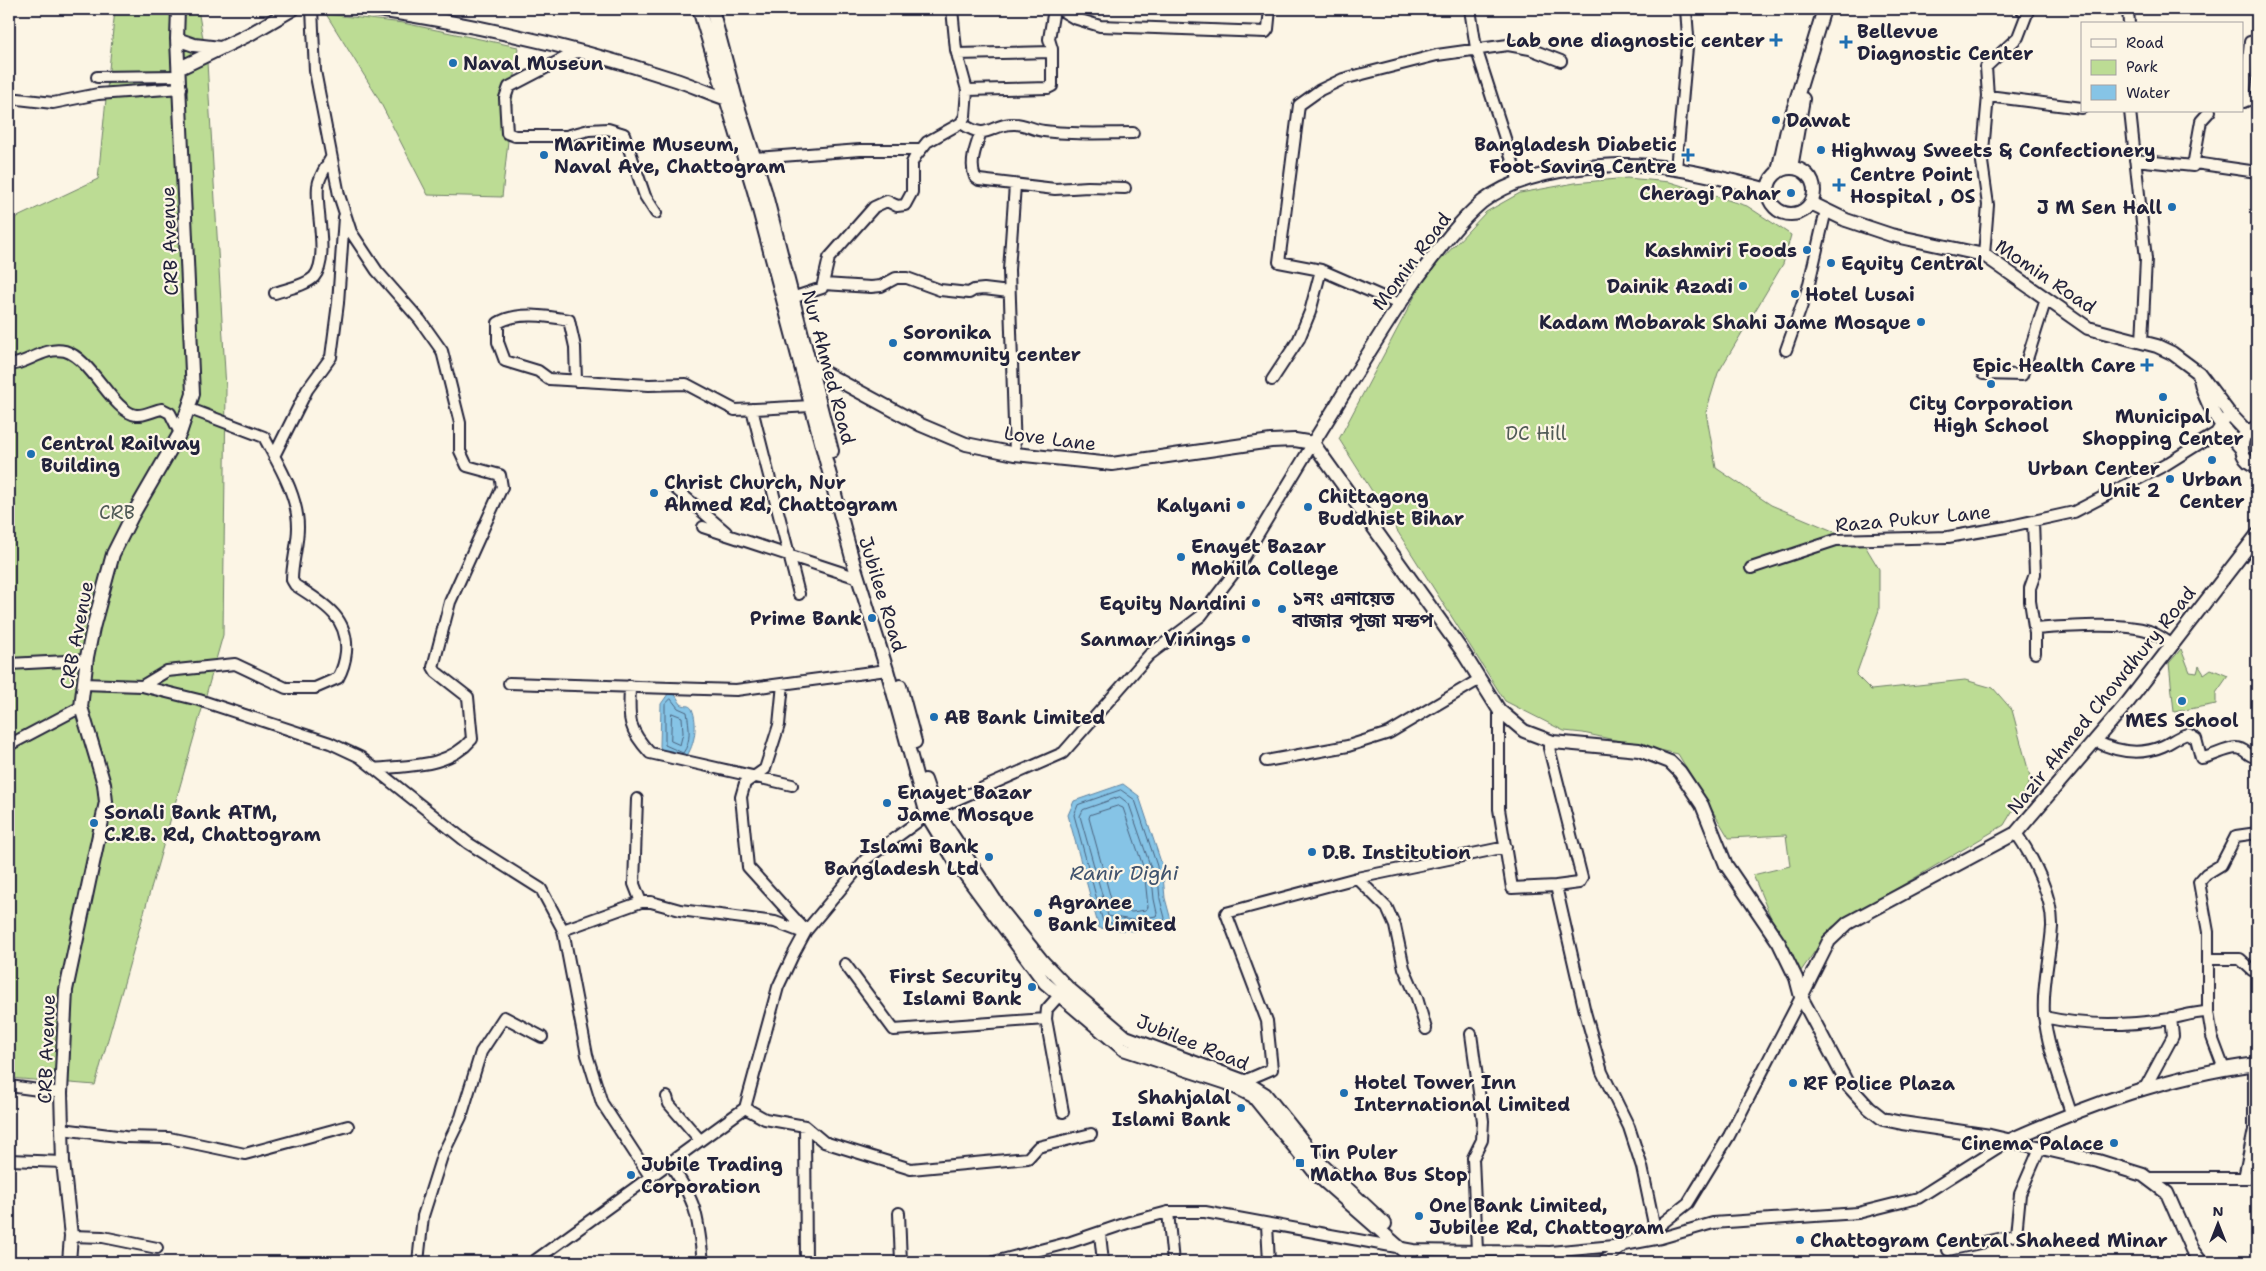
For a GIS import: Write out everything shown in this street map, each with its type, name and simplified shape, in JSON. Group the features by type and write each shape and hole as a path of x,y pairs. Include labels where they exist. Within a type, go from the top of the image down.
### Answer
{"main road":[{"name":"CRB Avenue","path":"172,9 178,33"},
{"name":"CRB Avenue","path":"69,1262 71,1236 63,1162 61,1092 66,990 106,802 104,784 81,707 86,660 113,554 132,516 180,433 190,409 193,383 179,77 178,9"},
{"path":"179,77 220,48 293,9"},
{"path":"372,9 409,11 578,51 673,79 732,101"},
{"name":"Jubilee Road","path":"699,9 717,73 732,101 754,191 806,367 811,406 858,578 934,814 1002,910 1063,991 1126,1037 1244,1081 1265,1094 1321,1164 1414,1256 1428,1262"},
{"name":"Nur Ahmed Road","path":"712,9 732,101 755,158 792,298 806,367 934,814"},
{"path":"1784,170 1787,130 1813,38 1824,9"},
{"path":"1784,170 1802,171 1811,179 1814,191 1811,203 1802,211 1784,212 1774,206 1768,190 1769,183 1784,170 1803,97 1831,9"},
{"path":"178,33 194,45 220,48"},
{"name":"Momin Road","path":"1313,444 1400,304 1437,251 1482,203 1519,182 1564,170 1624,165 1676,169 1768,190"},
{"name":"Momin Road","path":"1811,203 1846,220 1891,234 1984,255 2088,328 2142,342 2172,353 2199,373 2229,413 2252,429"},
{"name":"Love Lane","path":"806,367 921,425 966,444 1015,454 1112,464 1271,440 1294,440 1313,444"},
{"path":"2199,373 2208,406 2220,425 2241,448 2245,458 2257,466"},
{"path":"2241,448 2244,436 2252,429"},
{"path":"1313,444 1397,557 1480,680 1498,710 1524,731 1553,742 1638,750 1670,762 1680,772 1702,805 1731,873 1779,943 1796,978 1801,997 1848,1085 1869,1108 1883,1118 2008,1141 2098,1161 2147,1178 2167,1193 2192,1250 2201,1262"},
{"name":"Nazir Ahmed Chowdhury Road","path":"1801,997 1829,941 1848,923 2016,833 2172,645 2257,535"},
{"path":"1063,991 1123,1049 1228,1083 1253,1096 1317,1174 1399,1247 1414,1256"},
{"path":"2008,1141 2071,1113 2146,1086 2256,1064"}],"street":[{"path":"312,9 315,71 331,158 344,211 352,232 377,271 420,320 442,351 460,422 460,451 467,466 500,475 502,481 502,486 450,602 433,667 436,672 468,697 472,739 460,752 439,761 375,769"},
{"path":"792,298 817,292 824,284 829,258 874,206 886,201 901,206 909,201 912,192 912,163 920,150 928,142 962,123 965,116 967,90 957,54 952,9"},
{"path":"967,90 1050,87 1052,52 1049,39 1054,9"},
{"path":"1059,9 1074,18 1100,26 1266,32 1270,9"},
{"path":"1470,9 1476,48 1519,182"},
{"path":"1676,169 1688,36 1686,9"},
{"path":"1984,255 1988,205 1982,162 1988,96 1986,67 2018,38 2028,11 2021,9"},
{"path":"2128,9 2128,22"},
{"path":"2244,93 2250,42 2257,40"},
{"path":"1400,304 1321,270 1281,264 1278,259 1299,105 1320,90 1343,79 1437,55 1476,48 1508,45 1530,49 1561,61"},
{"path":"578,51 509,87 506,98 506,133 515,136 566,136 588,130 617,130 624,134 645,196 656,213"},
{"path":"957,54 1052,52"},
{"path":"97,77 179,77"},
{"path":"9,98 53,103 179,77"},
{"path":"1988,96 2081,108"},
{"path":"2244,102 2257,98"},
{"path":"2127,112 2136,160 2146,259 2142,342"},
{"path":"2195,163 2201,121 2209,112"},
{"path":"962,123 973,131 981,132 991,132 1012,124 1051,132 1133,134"},
{"path":"981,132 973,162 975,177 993,183 1055,189 1088,187 1125,188"},
{"path":"755,158 860,150 920,150"},
{"path":"275,293 307,282 315,276 319,267 321,252 318,188 331,158"},
{"path":"2136,160 2190,166 2195,163 2257,172"},
{"path":"1015,185 1008,270 1015,454"},
{"path":"1786,350 1808,288 1826,210"},
{"path":"274,456 307,390 331,357 338,303 344,211"},
{"path":"1272,380 1299,339 1310,312 1321,270"},
{"path":"824,284 870,287 881,286 896,278 907,278 940,290 969,293 974,290 984,289 1010,292"},
{"path":"1983,374 2022,374 2046,298"},
{"path":"576,381 575,347 569,320 550,317 508,317 498,323 498,342 505,361 538,371 549,379 576,381 649,385 686,384 735,410 811,406"},
{"path":"9,365 17,364 48,352 63,351 73,355 86,366 124,409 135,415 162,409 170,413 180,433"},
{"path":"142,686 167,671 235,664 286,688 315,688 338,678 343,670 347,644 344,627 322,603 295,585 292,580 298,524 295,506 264,437 190,409"},
{"path":"752,409 799,594"},
{"name":"Raza Pukur Lane","path":"1751,568 1836,540 1948,537 2033,522 2074,512 2165,465 2216,433 2229,413"},
{"path":"533,1262 745,1108 778,986 805,932 865,860 934,814 1063,753 1150,655 1201,616 1237,569 1313,444"},
{"path":"670,484 730,536"},
{"path":"2033,522 2035,574 2030,588 2030,601 2035,629 2035,653"},
{"path":"703,526 858,578"},
{"path":"2035,629 2088,626 2149,631 2172,645"},
{"path":"11,663 86,660"},
{"path":"509,683 736,690 887,670"},
{"path":"1266,761 1348,746 1389,733 1480,680"},
{"path":"83,684 142,686 199,700 300,731 360,757 468,843 541,889 563,930 587,1055 602,1103 650,1178"},
{"path":"783,684 776,734 765,769 745,783 741,797 748,867 805,932"},
{"path":"630,686 629,719 635,737 650,753 792,785"},
{"path":"9,745 81,707"},
{"path":"1498,710 1499,808 1512,888 1579,883 1582,878 1549,748 1553,742"},
{"path":"2094,741 2110,749 2141,752 2164,746 2188,734 2196,739 2200,758 2235,748 2242,748 2251,756 2257,757"},
{"path":"637,799 634,884 641,902"},
{"path":"2016,833 2028,850 2051,910 2050,947 2043,992 2044,1017 2071,1113"},
{"path":"2224,1069 2212,1038 2208,1012 2208,932 2199,882 2206,874 2221,865 2236,836 2257,833"},
{"path":"1244,1081 1272,1069 1267,1021 1226,912 1357,878 1506,847"},
{"path":"1357,878 1387,908 1392,920 1404,968 1417,998 1426,1029"},
{"path":"1556,886 1585,1012 1602,1072 1629,1127 1642,1167 1655,1229"},
{"path":"563,930 641,902 651,902 680,910 775,922 805,932"},
{"path":"2209,959 2240,959 2252,970 2257,970"},
{"path":"845,964 894,1030 1046,1019"},
{"path":"1063,991 1047,1009 1046,1019 1063,1112"},
{"path":"1603,1262 1624,1245 1655,1229 1688,1203 1729,1136 1801,997"},
{"path":"2044,1017 2075,1024 2110,1025 2208,1012"},
{"path":"418,1262 423,1216 442,1156 461,1117 481,1052 504,1016 542,1037"},
{"path":"2146,1086 2173,1036 2171,1018"},
{"path":"1471,1034 1483,1121 1482,1140 1473,1158 1477,1251"},
{"path":"2244,1178 2254,1130 2256,1064"},
{"path":"9,1086 61,1092"},
{"path":"667,1097 669,1104 700,1140"},
{"path":"745,1108 765,1119 804,1126 824,1142 911,1169 1028,1158 1038,1147 1091,1134"},
{"path":"62,1129 125,1137 169,1138 245,1154 348,1126"},
{"path":"804,1126 806,1262"},
{"path":"1414,1256 1477,1251 1550,1252 1624,1245 1661,1238 1713,1223 1858,1213 1918,1198 2008,1141"},
{"path":"1948,1250 2016,1235 2020,1194 2040,1148"},
{"path":"9,1160 63,1162"},
{"path":"670,1164 687,1189 697,1212 703,1262"},
{"path":"2147,1178 2257,1178"},
{"path":"994,1262 1100,1234 1130,1222 1168,1212 1205,1212 1267,1225 1399,1247"},
{"path":"1168,1212 1173,1262"},
{"path":"899,1213 902,1262"},
{"path":"1267,1225 1269,1262"},
{"path":"1100,1234 1103,1262"},
{"path":"71,1236 103,1237 157,1248"}],"green space":[{"name":"CRB","path":"115,9 198,9 207,62 226,389 223,635 95,1085 9,1078 9,221 98,179"},
{"path":"326,14 403,23 518,47 502,197 428,195 377,96"},
{"name":"DC Hill","path":"1627,178 1670,182 1747,206 1791,235 1783,264 1718,373 1706,412 1716,468 1771,505 1864,544 1879,569 1879,610 1856,675 1871,690 1965,680 1993,688 2012,710 2031,780 2004,825 1832,927 1796,978 1753,875 1790,866 1786,835 1729,838 1678,754 1583,733 1564,731 1505,701 1339,439 1425,277 1486,212 1520,193 1575,183"},
{"path":"2181,649 2190,672 2197,673 2199,666 2204,674 2211,669 2228,676 2216,693 2216,704 2174,712 2169,663"}],"water":[{"path":"668,694 674,694 681,704 691,707 694,715 695,727 692,746 686,757 683,758 661,750 660,746 661,704"},
{"name":"Ranir Dighi","path":"1123,784 1139,796 1162,865 1165,898 1172,924 1133,931 1099,928 1068,815 1074,801"}],"place":[{"name":"Lab one diagnostic center","path":"1776,40"},
{"name":"Bellevue Diagnostic Center","path":"1846,42"},
{"name":"Naval Museun","path":"453,63"},
{"name":"Dawat","path":"1776,120"},
{"name":"Highway Sweets & Confectionery","path":"1821,150"},
{"name":"Maritime Museum, Naval Ave, Chattogram","path":"544,155"},
{"name":"Bangladesh Diabetic Foot Saving Centre","path":"1688,155"},
{"name":"Centre Point Hospital , OS","path":"1839,185"},
{"name":"Cheragi Pahar","path":"1791,193"},
{"name":"J M Sen Hall","path":"2172,207"},
{"name":"Kashmiri Foods","path":"1807,250"},
{"name":"Equity Central","path":"1831,263"},
{"name":"Dainik Azadi","path":"1743,286"},
{"name":"Hotel Lusai","path":"1795,294"},
{"name":"Kadam Mobarak Shahi Jame Mosque","path":"1921,322"},
{"name":"Soronika community center","path":"893,343"},
{"name":"Epic Health Care","path":"2147,365"},
{"name":"City Corporation High School","path":"1991,384"},
{"name":"Municipal Shopping Center","path":"2163,397"},
{"name":"Central Railway Building","path":"31,454"},
{"name":"Urban Center","path":"2212,460"},
{"name":"Urban Center Unit 2","path":"2170,479"},
{"name":"Christ Church, Nur Ahmed Rd, Chattogram","path":"654,493"},
{"name":"Kalyani","path":"1241,505"},
{"name":"Chittagong Buddhist Bihar","path":"1308,507"},
{"name":"Enayet Bazar Mohila College","path":"1181,557"},
{"name":"Equity Nandini","path":"1256,603"},
{"name":"১নং এনায়েত বাজার পূজা মন্ডপ","path":"1282,609"},
{"name":"Prime Bank","path":"872,618"},
{"name":"Sanmar Vinings","path":"1246,639"},
{"name":"MES School","path":"2182,701"},
{"name":"AB Bank Limited","path":"934,717"},
{"name":"Enayet Bazar Jame Mosque","path":"887,803"},
{"name":"Sonali Bank ATM, C.R.B. Rd, Chattogram","path":"94,823"},
{"name":"D.B. Institution","path":"1312,852"},
{"name":"Islami Bank Bangladesh Ltd","path":"989,857"},
{"name":"Agranee Bank Limited","path":"1038,913"},
{"name":"First Security Islami Bank","path":"1032,987"},
{"name":"RF Police Plaza","path":"1793,1083"},
{"name":"Hotel Tower Inn International Limited","path":"1344,1093"},
{"name":"Shahjalal Islami Bank","path":"1241,1108"},
{"name":"Cinema Palace","path":"2114,1143"},
{"name":"Tin Puler Matha Bus Stop","path":"1300,1163"},
{"name":"Jubile Trading Corporation","path":"631,1175"},
{"name":"One Bank Limited, Jubilee Rd, Chattogram","path":"1419,1216"},
{"name":"Chattogram Central Shaheed Minar","path":"1800,1240"}]}
